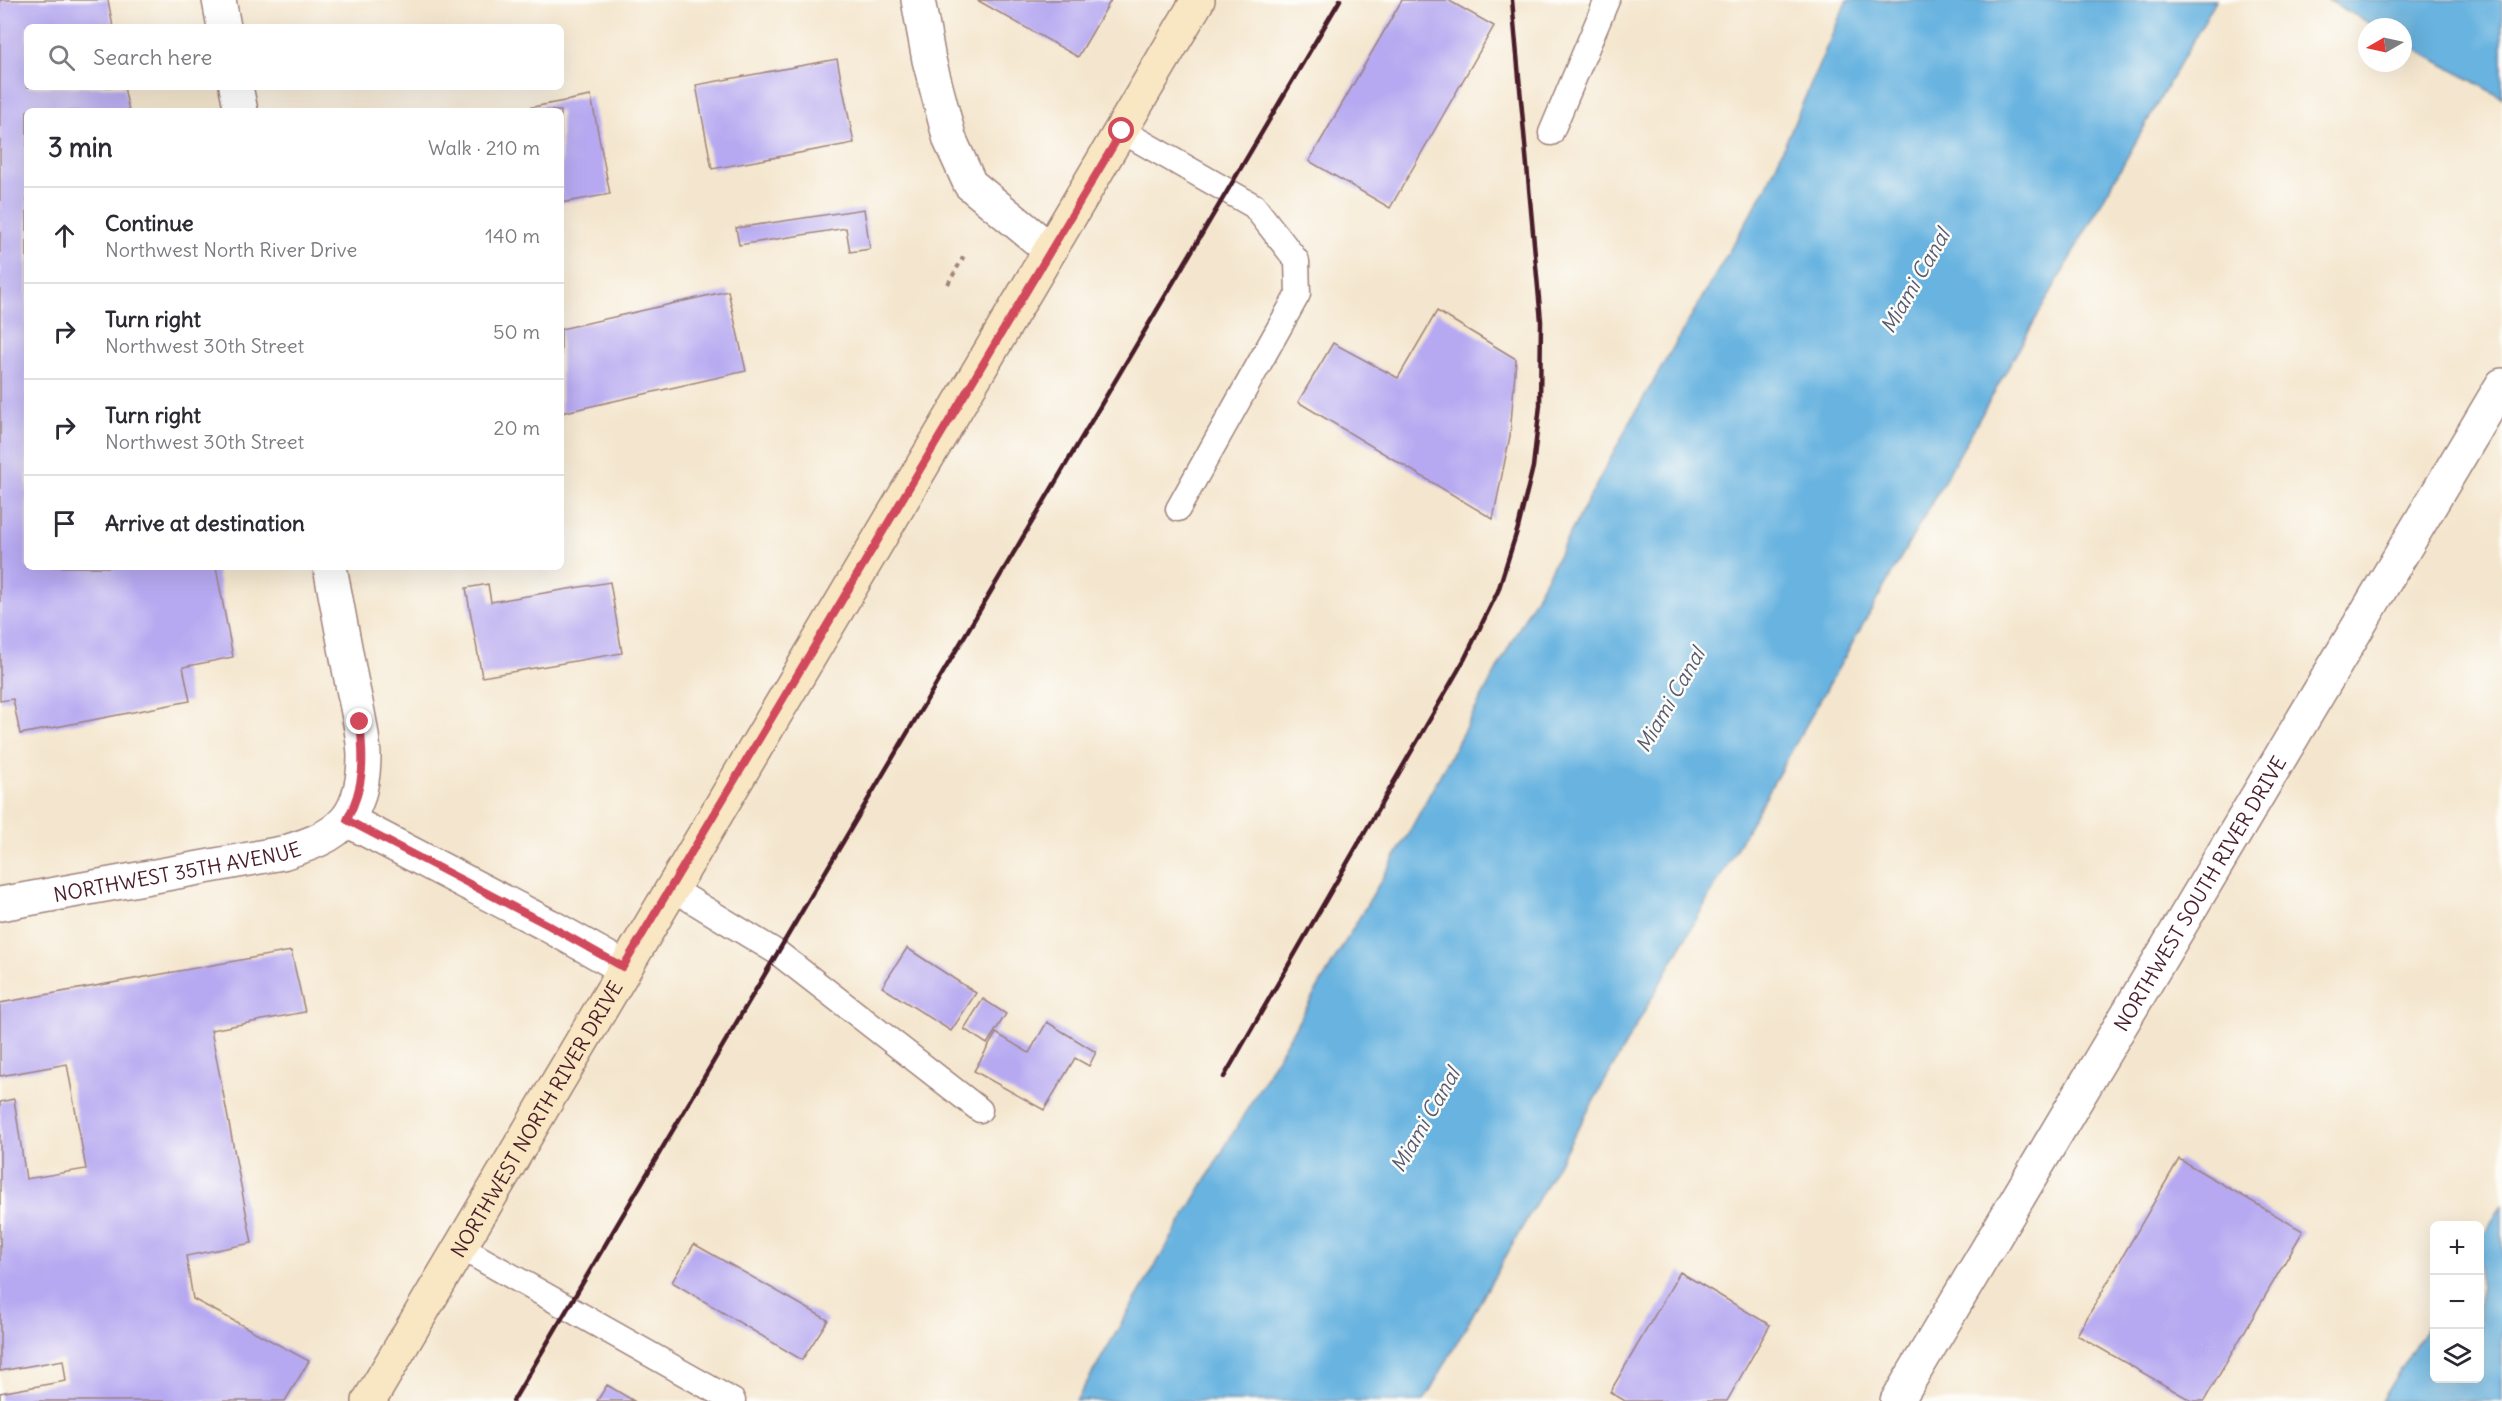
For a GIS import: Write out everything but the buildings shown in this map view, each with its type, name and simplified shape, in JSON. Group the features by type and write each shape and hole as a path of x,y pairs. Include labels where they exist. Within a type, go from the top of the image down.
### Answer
{"main road":[{"name":"NORTHWEST NORTH RIVER DRIVE","path":"369,1401 623,967 1198,0"}],"street":[{"path":"219,0 223,24"},
{"path":"918,0 929,60 950,140 970,184 1050,250"},
{"path":"237,90 240,108"},
{"name":"NORTHWEST SOUTH RIVER DRIVE","path":"1897,1401 2502,385"},
{"path":"331,570 360,722 364,756 362,782 347,820 548,925 623,967"},
{"name":"NORTHWEST 35TH AVENUE","path":"0,904 282,853 303,847 330,834 347,820"}],"lane":[{"path":"1551,133 1607,0"},
{"path":"1122,131 1254,206 1297,261 1299,294 1178,509"},
{"path":"671,888 778,953 980,1110"},
{"path":"460,1246 733,1401"}],"path":[{"path":"948,284 965,254"}],"water":[{"name":"Miami Canal","path":"1847,0 2216,0 1424,1401 1076,1401 1406,838 1635,413 1767,186"},
{"path":"2328,0 2502,0 2502,98 2412,47 2412,18 2360,18"},
{"path":"2502,1205 2502,1401 2381,1401 2430,1321 2430,1383 2484,1383 2484,1234"}],"railway":[{"path":"513,1401 1340,0"},
{"path":"1224,1077 1464,660 1498,591 1518,528 1533,467 1540,405 1541,321 1512,0"}],"route":[{"path":"360,722 364,756 362,782 347,820 548,925 623,967 1122,131"}]}
